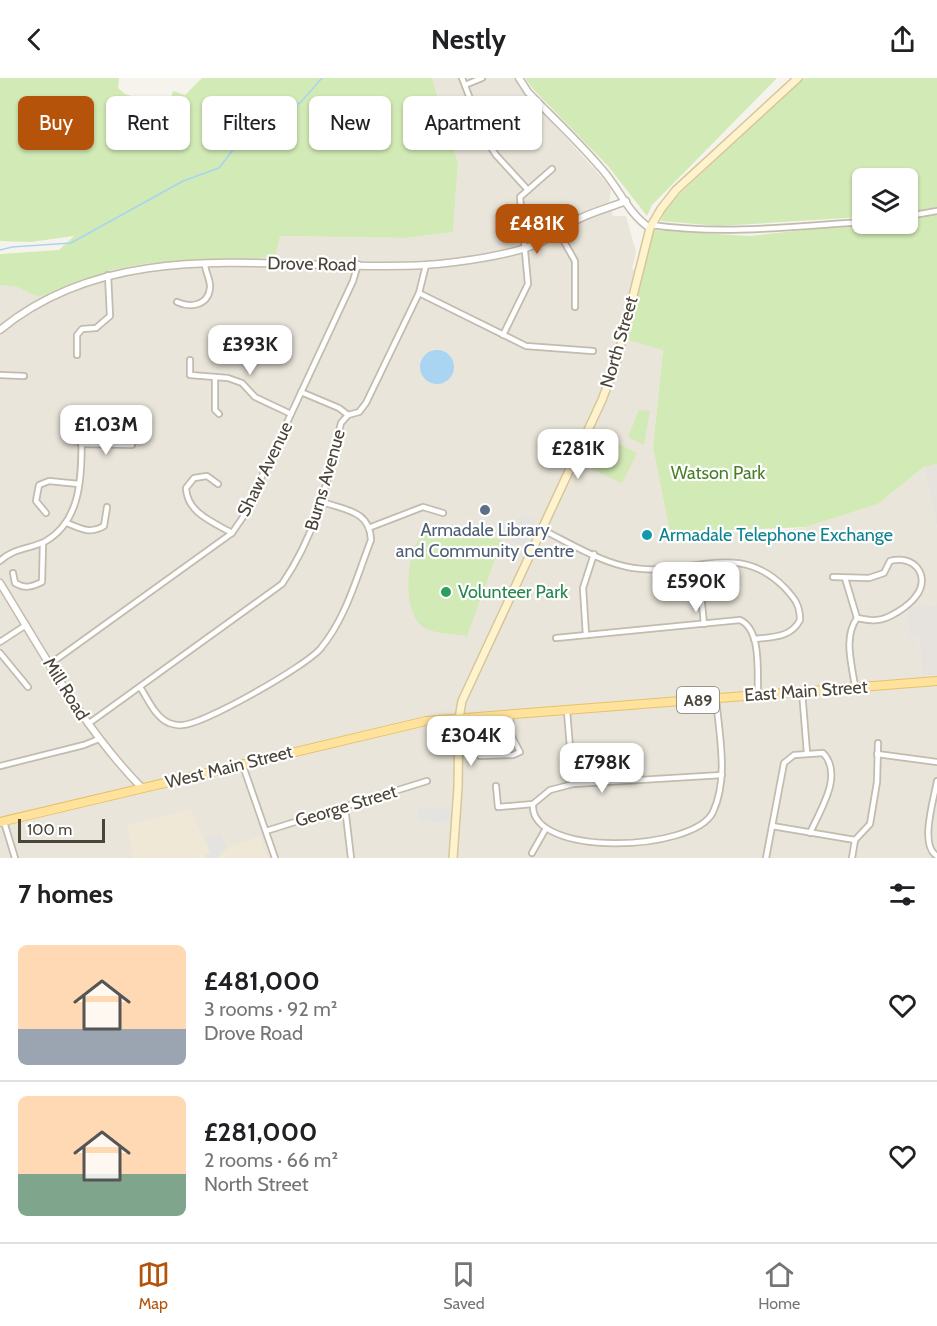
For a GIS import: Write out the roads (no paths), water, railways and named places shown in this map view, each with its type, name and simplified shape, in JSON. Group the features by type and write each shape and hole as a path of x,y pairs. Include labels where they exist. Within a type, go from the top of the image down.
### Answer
{"main road":[{"path":"651,227 676,190 798,78"},
{"name":"North Street","path":"453,858 458,788 459,718 467,691 602,400 617,360 651,227"},
{"name":"East Main Street","path":"459,718 937,681"},
{"name":"West Main Street","path":"2,822 426,720 459,718"}],"street":[{"path":"462,78 486,140 495,155 528,190"},
{"path":"465,85 483,78"},
{"path":"519,78 528,92 600,166 637,220 651,227 750,231 852,223"},
{"path":"503,335 528,284 520,197 552,169"},
{"name":"Drove Road","path":"0,330 44,299 108,275 158,266 205,264 426,265 524,249 542,242 577,219 626,201"},
{"path":"918,214 937,211"},
{"path":"558,231 576,262 575,307"},
{"path":"177,302 188,307 197,305 206,299 210,290 205,264"},
{"name":"Shaw Avenue","path":"50,664 232,533 243,517 353,281 358,264"},
{"name":"Burns Avenue","path":"88,724 282,584 300,557 322,502 341,423 348,415 360,412 366,403 419,293 426,265"},
{"path":"76,355 76,335 82,329 96,328 110,316 108,275"},
{"path":"419,293 526,346 593,351"},
{"path":"190,360 190,375 228,378 242,383 255,397 291,414"},
{"path":"0,375 24,376"},
{"path":"215,377 215,410 219,414"},
{"path":"301,392 339,408 348,415"},
{"path":"0,561 22,549 43,543 58,534 67,523 76,503 79,484 82,414"},
{"path":"81,444 132,445"},
{"path":"218,484 207,476 194,478 186,488 186,501 198,514 232,533"},
{"path":"46,513 36,501 39,485 49,481 79,484"},
{"path":"140,687 158,715 168,723 183,726 203,719 300,667 321,649 338,623 371,540 370,527 364,517 322,502"},
{"path":"67,523 83,530 96,531 104,526 107,507"},
{"path":"370,527 423,507 443,513"},
{"path":"541,529 618,565 642,569 738,562 753,564 772,576 796,601 800,620 792,631 783,636 754,639"},
{"path":"13,573 15,583 22,588 42,582 43,543"},
{"path":"586,635 583,588 594,554"},
{"path":"833,577 869,578 884,573 890,561 902,558 913,561 920,572 921,586 916,596 890,616 878,621 857,618"},
{"path":"698,566 704,624"},
{"path":"845,578 857,618"},
{"name":"Mill Road","path":"0,583 88,724 142,788"},
{"path":"855,687 849,642 850,628 857,618"},
{"path":"556,638 740,620 751,629 754,639 758,694"},
{"path":"0,642 26,625"},
{"path":"0,653 28,687"},
{"path":"802,691 807,753"},
{"path":"533,804 537,819 545,830 563,838 585,842 635,843 661,840 699,825 712,815 720,792 722,775 716,698"},
{"path":"567,711 573,784"},
{"path":"480,756 513,755 520,752 511,735 510,715"},
{"path":"0,766 84,745 99,739"},
{"path":"852,858 855,840 870,824 877,782 879,743"},
{"path":"766,858 784,763 794,755 823,753 830,760 832,773 829,790 810,833"},
{"path":"877,754 937,762"},
{"path":"242,763 275,858"},
{"path":"496,786 498,807 533,804 550,790 573,784 722,775"},
{"name":"George Street","path":"266,831 427,781"},
{"path":"937,781 927,842 931,852 937,856"},
{"path":"345,807 351,858"},
{"path":"2,822 15,858"},
{"path":"772,826 855,840"},
{"path":"532,853 545,830"}],"water":[{"path":"437,350 449,355 454,367 449,379 437,384 425,379 420,367 425,355"}],"waterway":[{"path":"0,250 12,247 71,243 183,181 219,168 239,142 301,102 322,78"}],"place":[{"name":"Armadale Library and Community Centre","path":"485,510"},
{"name":"Armadale Telephone Exchange","path":"647,535"},
{"name":"Volunteer Park","path":"446,592"}],"park label":[{"name":"Watson Park","path":"718,473"}]}
